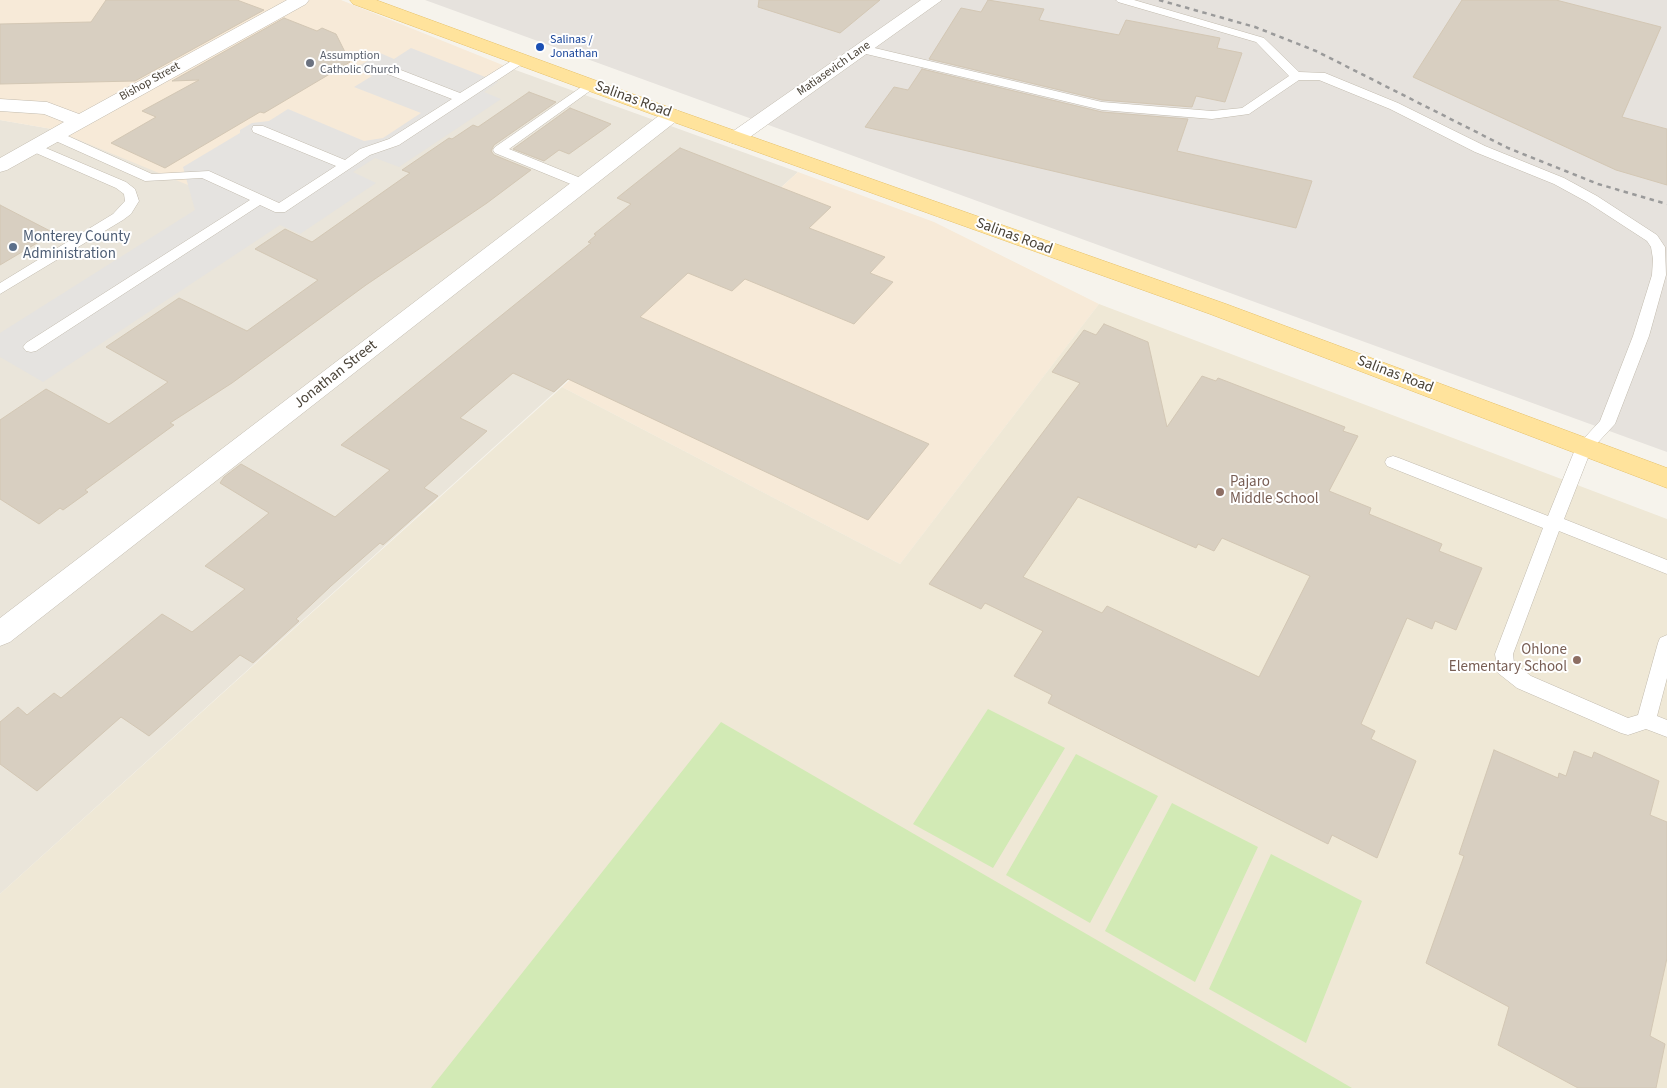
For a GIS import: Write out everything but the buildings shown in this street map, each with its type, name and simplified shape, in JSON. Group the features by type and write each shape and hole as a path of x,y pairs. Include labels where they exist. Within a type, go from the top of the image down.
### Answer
{"main road":[{"name":"Salinas Road","path":"360,0 672,115 1209,306 1667,478"}],"street":[{"name":"Bishop Street","path":"0,166 300,0"},
{"name":"Matiasevich Lane","path":"736,138 933,0"},
{"path":"0,105 40,107 78,122"},
{"name":"Jonathan Street","path":"0,634 672,115"}],"lane":[{"path":"1122,0 1260,40 1296,76"},
{"path":"862,49 1102,106 1203,115 1245,111 1296,76 1321,76 1394,106 1480,149 1559,181 1592,199 1652,238 1658,247 1660,259 1655,294 1607,424 1584,447 1504,654 1505,667 1516,678 1628,727 1646,720 1667,729"},
{"path":"54,135 150,178 204,174 280,209 368,150 394,142 521,59"},
{"path":"389,70 461,98"},
{"path":"583,184 500,150 590,85"},
{"path":"258,129 346,165"},
{"path":"0,289 118,217 126,211 132,201 130,192 121,185 34,146"},
{"path":"32,347 259,200"},
{"path":"1392,462 1667,567"},
{"path":"1646,720 1667,643"}],"shaded area":[{"path":"0,0 341,0 510,68 273,220 52,129 0,120"},
{"path":"425,0 1667,0 1667,452"},
{"path":"411,48 498,82 484,92 501,99 399,167 375,158 353,172 376,183 300,234 280,225 43,382 0,357 0,333 195,210 183,167 240,133 240,130 252,123 269,121 288,109 364,141 383,138 421,113 354,87 372,76 354,69 380,53 394,59"},
{"path":"510,68 798,172 0,894 0,120 52,129"},
{"path":"798,172 934,222 1099,304 900,564 562,387"},
{"path":"1099,304 1667,519 1667,1088 0,1088 0,894 562,387 900,564"}],"green space":[{"path":"988,709 1065,748 993,868 913,824"},
{"path":"721,722 1352,1088 431,1088"},
{"path":"1076,754 1158,796 1090,923 1006,875"},
{"path":"1172,803 1258,847 1195,982 1105,931"},
{"path":"1271,854 1362,901 1306,1043 1209,989"}],"railway":[{"path":"1159,0 1255,27 1316,51 1508,148 1598,184 1667,204"}],"place":[{"name":"Salinas / Jonathan","path":"540,47"},
{"name":"Assumption Catholic Church","path":"310,63"},
{"name":"Monterey County Administration","path":"13,247"},
{"name":"Pajaro Middle School","path":"1220,492"},
{"name":"Ohlone Elementary School","path":"1577,660"}]}
